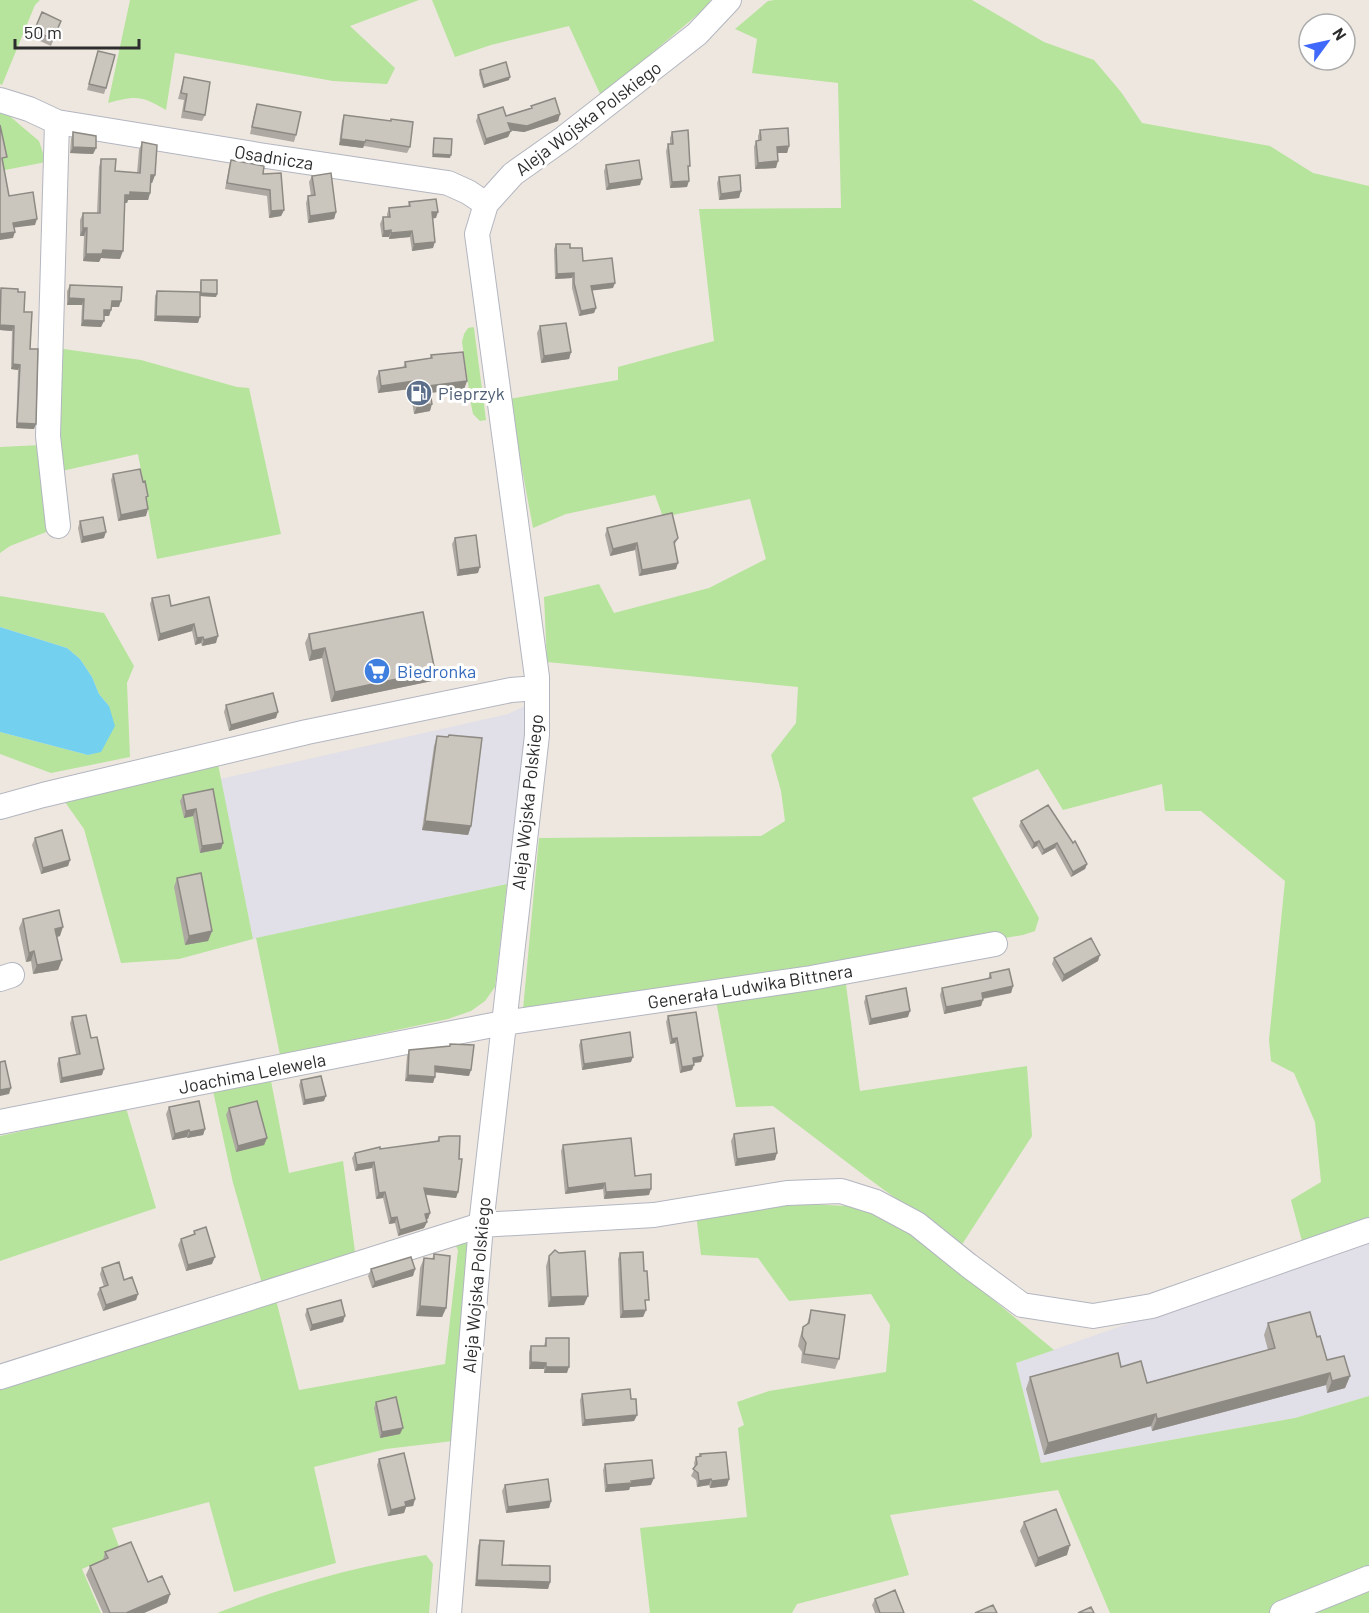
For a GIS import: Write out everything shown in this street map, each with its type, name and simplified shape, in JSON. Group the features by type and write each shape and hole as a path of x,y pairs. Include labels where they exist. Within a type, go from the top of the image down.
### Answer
{"street":[{"name":"Aleja Wojska Polskiego","path":"449,1613 481,1225 537,735 537,677 477,234 486,204 513,174 564,138 697,34 729,0"},
{"name":"Osadnicza","path":"0,100 57,122 448,183 486,204"},
{"path":"57,122 48,436 58,526"},
{"path":"0,807 307,732 511,690 537,688"},
{"name":"Generała Ludwika Bittnera","path":"503,1023 812,978 995,944"},
{"name":"Joachima Lelewela","path":"0,1122 503,1023"},
{"path":"0,1377 481,1225 654,1215 787,1193 841,1191 876,1202 916,1224 1022,1305 1093,1316 1152,1306 1369,1230"},
{"path":"1282,1613 1369,1578"}],"shaded area":[{"path":"525,706 525,737 507,884 253,939 220,779 508,714"},
{"path":"1369,1239 1369,1396 1295,1418 1041,1463 1016,1363"}],"green space":[{"path":"0,0 40,0 35,5 2,85 0,84"},
{"path":"130,0 419,0 350,26 395,68 387,84 333,81 175,53 166,110 138,98 108,103"},
{"path":"432,0 711,0 703,10 601,96 569,26 491,45 455,57"},
{"path":"972,0 1044,42 1094,60 1121,92 1142,123 1270,146 1313,173 1369,186 1369,1222 1303,1245 1291,1200 1321,1182 1315,1122 1294,1073 1271,1061 1269,1040 1285,881 1201,811 1165,811 1162,784 1063,810 1038,769 972,798 1039,918 1035,931 1023,935 522,1020 539,838 761,836 785,821 781,791 771,755 796,723 798,687 547,662 544,597 599,584 614,613 709,588 766,559 750,499 663,517 655,495 566,514 533,528 509,399 618,380 618,367 714,341 699,209 841,208 838,83 752,73 757,39 735,29 768,1"},
{"path":"0,110 39,141 46,162 0,171"},
{"path":"473,327 486,420 480,421 473,414 462,342 468,328"},
{"path":"57,348 141,360 237,387 249,388 281,534 157,559 138,454 53,473"},
{"path":"41,445 49,531 10,546 0,553 0,447"},
{"path":"0,596 104,613 134,666 127,683 130,757 51,773 0,754 0,732 88,755 101,751 109,706 99,694 92,677 80,659 67,648 0,627"},
{"path":"217,759 253,939 179,959 121,963 84,829 60,795"},
{"path":"507,884 495,987 485,1001 471,1011 448,1019 280,1055 256,938"},
{"path":"845,977 860,1091 1027,1066 1032,1136 961,1246 773,1106 736,1107 716,1001"},
{"path":"271,1081 289,1173 343,1161 356,1259 263,1287 233,1183 213,1091"},
{"path":"126,1108 156,1208 0,1261 0,1136"},
{"path":"808,1204 865,1207 915,1235 1054,1350 1016,1363 1041,1463 1295,1418 1369,1396 1369,1613 1110,1613 1058,1490 890,1515 909,1575 797,1604 792,1613 650,1613 640,1528 747,1517 738,1428 744,1425 737,1402 769,1391 886,1372 890,1325 871,1294 789,1301 758,1258 701,1255 696,1214"},
{"path":"454,1242 473,1244 453,1441 386,1449 314,1467 336,1563 234,1592 209,1502 112,1528 121,1552 82,1569 101,1613 0,1613 0,1385 275,1296 299,1390 445,1364 458,1250"},
{"path":"426,1555 433,1564 429,1613 217,1613 320,1578"}],"water":[{"path":"0,627 67,648 80,659 92,677 99,694 109,706 115,726 101,752 88,755 0,732"}],"building":[{"path":"42,12 61,21 53,39 34,31"},
{"path":"98,51 115,55 106,88 89,84"},
{"path":"506,62 510,77 484,85 480,70"},
{"path":"184,77 210,82 205,115 184,111 187,94 181,93"},
{"path":"555,98 560,114 527,126 508,123 511,131 486,139 478,115 503,107 506,116"},
{"path":"257,104 301,112 296,135 252,127"},
{"path":"344,115 413,122 410,147 366,140 365,142 341,139"},
{"path":"0,125 7,157 2,158 9,196 33,192 37,219 13,223 15,232 0,234"},
{"path":"788,128 789,146 777,147 778,161 758,163 756,141 761,140 760,130"},
{"path":"688,130 689,181 672,182 668,144 673,144 672,132"},
{"path":"73,132 96,136 96,148 73,147"},
{"path":"434,138 452,139 451,155 433,154"},
{"path":"142,142 157,145 155,175 151,175 150,193 130,192 130,195 125,195 123,251 103,250 102,254 86,254 87,228 83,228 83,213 100,213 101,159 116,159 115,171 140,173"},
{"path":"231,160 264,166 263,174 281,173 284,210 271,211 270,190 227,183"},
{"path":"639,160 642,179 609,184 606,165"},
{"path":"331,173 336,212 310,216 308,196 315,195 312,176"},
{"path":"740,175 741,191 721,194 719,177"},
{"path":"436,199 438,212 432,212 435,242 414,244 412,231 391,233 391,230 384,231 383,217 390,217 389,208 410,206 409,202"},
{"path":"556,244 570,244 570,248 582,248 583,261 612,258 615,283 591,286 596,308 581,311 574,283 574,273 557,274"},
{"path":"201,280 217,280 217,294 201,293"},
{"path":"70,285 122,287 121,301 112,301 111,310 104,310 104,321 83,320 84,299 69,298"},
{"path":"1,288 18,289 18,292 25,292 24,312 32,312 30,349 38,349 36,424 17,423 20,365 13,364 14,326 0,325"},
{"path":"157,291 200,292 200,317 156,316"},
{"path":"566,323 571,352 544,356 540,326"},
{"path":"463,352 467,381 429,386 432,404 417,406 413,381 381,386 379,371 406,367 405,362 432,358 431,355"},
{"path":"140,469 148,496 146,497 148,509 121,515 113,474"},
{"path":"672,513 678,538 674,542 678,563 642,570 637,543 613,549 607,528"},
{"path":"103,517 106,532 83,537 80,521"},
{"path":"476,535 480,567 459,570 455,538"},
{"path":"169,595 171,606 209,597 218,636 204,640 203,637 197,638 194,624 160,634 152,598"},
{"name":"Biedronka","path":"423,612 435,671 335,692 325,648 312,651 309,634"},
{"path":"273,693 278,712 231,725 226,705"},
{"path":"449,735 482,738 471,826 425,821 437,736 448,737"},
{"path":"213,789 223,843 202,846 196,809 186,811 183,795"},
{"path":"1048,805 1073,843 1075,841 1087,864 1073,872 1057,843 1044,850 1039,841 1034,843 1021,821"},
{"path":"62,830 70,860 43,868 35,838"},
{"path":"201,873 212,931 189,936 177,878"},
{"path":"59,910 63,927 55,929 62,960 37,965 34,951 29,953 23,919"},
{"path":"1091,938 1100,955 1064,975 1054,958"},
{"path":"1009,969 1013,986 982,993 983,1000 946,1007 942,988 991,978 990,973"},
{"path":"906,988 910,1011 871,1019 866,996"},
{"path":"696,1012 703,1056 693,1058 694,1065 682,1067 677,1038 672,1039 668,1016"},
{"path":"86,1015 91,1038 97,1037 104,1069 62,1078 59,1058 80,1054 72,1017"},
{"path":"630,1032 633,1057 584,1064 581,1040"},
{"path":"450,1044 474,1045 471,1070 435,1066 435,1077 408,1075 409,1050 450,1046"},
{"path":"5,1061 11,1088 0,1090 0,1062"},
{"path":"321,1076 326,1096 305,1100 301,1080"},
{"path":"199,1101 205,1129 175,1134 169,1107"},
{"path":"257,1101 267,1138 238,1146 229,1108"},
{"path":"774,1128 777,1153 737,1159 734,1134"},
{"path":"460,1136 459,1159 462,1159 458,1192 424,1188 430,1213 425,1214 427,1222 400,1230 397,1217 391,1218 385,1192 379,1193 374,1162 357,1165 355,1153 380,1147 380,1149 439,1141 439,1137"},
{"path":"631,1138 635,1176 651,1174 651,1189 606,1192 605,1183 568,1188 563,1145"},
{"path":"206,1227 215,1257 188,1265 181,1239"},
{"path":"555,1250 559,1253 585,1251 588,1296 551,1297 549,1256"},
{"path":"643,1252 649,1300 645,1300 646,1310 623,1311 620,1253"},
{"path":"434,1254 450,1256 446,1308 420,1306 424,1258 434,1259"},
{"path":"411,1257 415,1269 375,1282 371,1269"},
{"path":"119,1262 124,1280 132,1277 138,1294 106,1305 100,1288 108,1285 102,1268"},
{"path":"341,1300 345,1316 312,1325 307,1309"},
{"path":"811,1310 845,1315 839,1359 804,1354 806,1343 802,1336 803,1327 809,1323"},
{"path":"1310,1312 1327,1360 1344,1356 1350,1376 1332,1381 1330,1373 1157,1419 1156,1414 1048,1443 1030,1377 1118,1353 1121,1367 1141,1361 1147,1383 1275,1348 1268,1323"},
{"path":"546,1338 569,1338 569,1367 546,1367 546,1363 531,1362 531,1346 546,1346"},
{"path":"630,1389 631,1399 636,1399 637,1415 585,1420 582,1394"},
{"path":"396,1397 403,1428 382,1432 376,1402"},
{"path":"726,1452 729,1479 699,1481 698,1473 693,1469 697,1464 696,1457 701,1456 700,1454"},
{"path":"404,1453 415,1499 405,1502 406,1506 391,1510 379,1459"},
{"path":"652,1460 654,1478 607,1485 605,1464"},
{"path":"548,1479 551,1501 508,1507 505,1485"},
{"path":"1056,1509 1070,1545 1038,1558 1024,1522"},
{"path":"480,1540 504,1541 502,1565 550,1566 550,1582 477,1580"},
{"path":"131,1542 148,1582 162,1576 170,1594 126,1613 110,1613 90,1566 108,1558 105,1552"},
{"path":"895,1590 904,1613 880,1613 875,1599"},
{"path":"993,1605 997,1613 975,1613"},
{"path":"1091,1607 1094,1613 1078,1613"}],"place":[{"name":"Pieprzyk","path":"419,393"},
{"name":"Biedronka","path":"377,671"}]}
